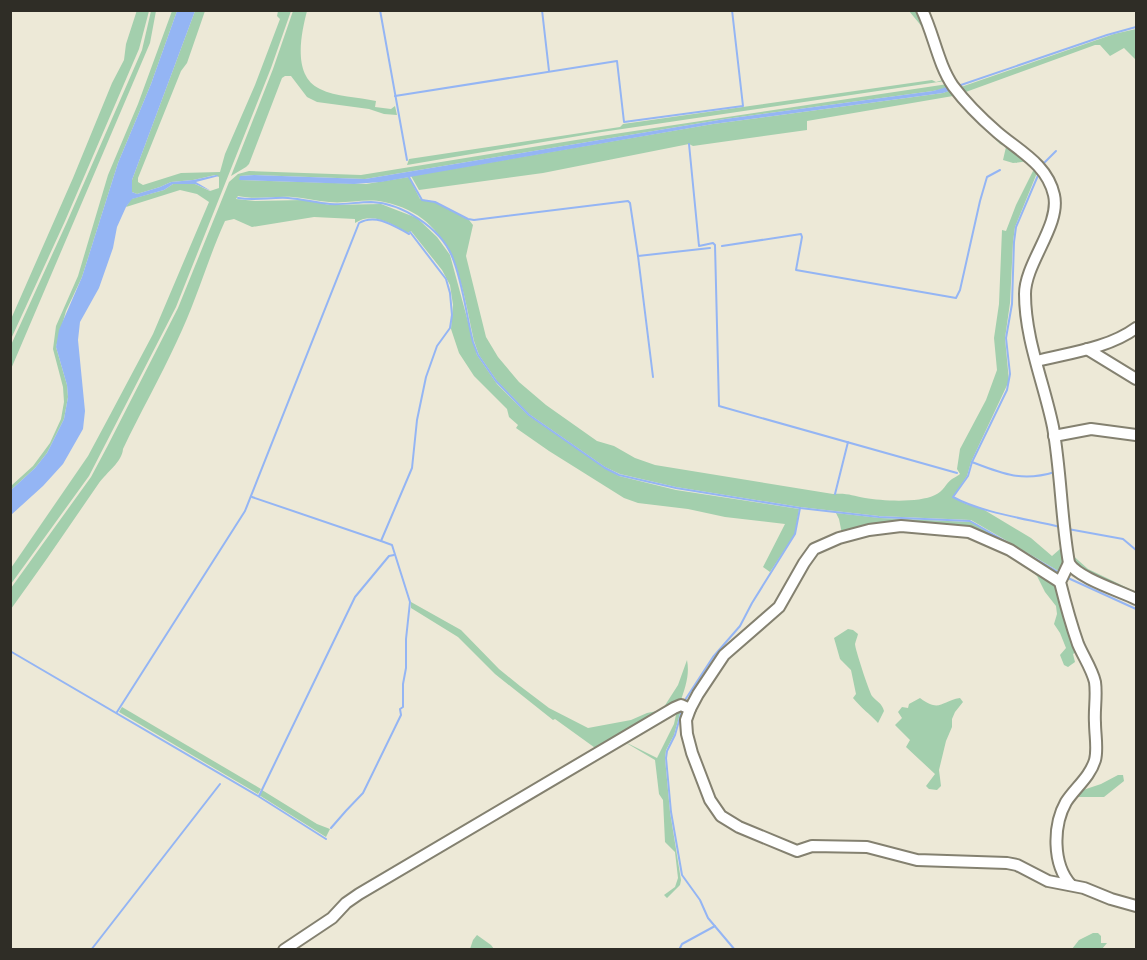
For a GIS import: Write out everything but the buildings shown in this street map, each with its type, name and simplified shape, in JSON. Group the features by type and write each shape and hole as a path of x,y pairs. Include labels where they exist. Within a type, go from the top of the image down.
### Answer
{"street":[{"path":"922,10 953,86 988,124 1041,168 1054,194 1054,214 1024,290 1028,326 1054,436 1069,563 1072,568 1088,577 1137,599"},
{"path":"1036,361 1087,349 1137,328"},
{"path":"1087,349 1137,380"},
{"path":"1054,436 1091,429 1137,435"},
{"path":"1071,885 1061,871 1058,861 1058,829 1066,802 1094,763 1097,752 1094,721 1096,695 1094,680 1078,642 1060,582 1010,550 969,532 901,526 869,530 839,538 814,549 804,562 779,607 724,655 690,709 686,720 687,734 706,790 721,816 739,827 796,851 812,846 867,847 917,860 1007,863 1017,865 1048,882 1071,885 1137,906"},
{"path":"1060,582 1069,563"},
{"path":"284,950 332,918 346,903 359,894 674,708 681,705 690,709"}],"green space":[{"path":"137,10 149,11 139,49 11,339 11,319 112,83 124,60 126,44"},
{"path":"151,11 156,11 150,43 11,369 11,345 142,50"},
{"path":"172,11 177,11 151,84 118,163 82,277 66,311 56,347 67,385 68,397 64,419 47,453 35,468 11,490 11,486 33,466 50,443 61,419 64,402 63,387 53,349 56,326 78,276 108,175 138,104"},
{"path":"195,11 205,11 187,63 181,71 138,178 138,182 143,185 181,173 220,172 225,154 280,19 277,16 278,11 291,11 271,68 176,307 89,476 11,584 11,568 88,456 153,334 209,202 197,194 180,190 126,207 131,199 164,190 180,182 195,184 210,191 219,188 219,177 215,175 171,182 137,194 132,192 132,180"},
{"path":"293,11 307,11 301,54 305,75 311,83 333,94 376,101 375,107 391,109 395,106 397,115 317,102 307,97 291,76 285,76 282,78 249,164 231,176 273,69"},
{"path":"909,11 920,11 945,81 602,132 407,165 409,159 620,127 623,124 943,80 925,27 923,28"},
{"path":"1136,29 1135,59 1124,48 1110,56 1100,45 1095,45 963,93 958,88 1114,34"},
{"path":"948,84 1039,168 1015,227 1010,303 1005,338 1009,381 971,462 967,476 953,497 981,508 1031,538 1052,556 1060,549 1061,542 1066,561 1062,573 971,520 879,516 800,507 676,487 620,474 605,467 529,414 497,381 479,355 459,275 451,255 440,237 426,222 408,210 377,201 324,202 293,197 238,196 236,199 255,201 304,200 330,205 381,204 417,218 437,237 450,255 477,355 497,384 528,415 605,468 619,476 676,490 799,509 795,534 770,572 763,567 785,524 638,503 624,498 516,428 518,425 509,417 507,409 474,376 459,353 451,329 453,305 450,285 442,270 411,231 408,233 382,220 368,218 355,223 355,219 314,217 252,227 234,219 225,221 184,326 120,458 99,483 11,609 11,588 91,477 107,447 178,308 229,182 238,174 249,171 361,175","holes":["947,88 948,91 713,124 411,176 419,190 543,173 689,144 693,146 807,130 807,121 953,96 1000,144 1006,147 1003,160 1013,163 1029,161 1035,167 1006,231 1002,230 999,304 994,338 997,370 986,400 960,449 957,469 960,474 938,494 928,498 901,501 881,500 655,465 635,458 614,446 597,441 546,405 519,382 498,357 486,337 466,256 473,225 469,220 435,202 420,199 409,177 366,184 240,180 240,176 254,175 365,179 725,119"]},
{"path":"836,513 880,518 971,522 1060,574 1058,576 966,528 842,534"},
{"path":"1070,553 1088,569 1136,592 1136,597 1077,567"},
{"path":"1025,562 1058,583 1079,650 1073,654 1075,662 1068,667 1064,665 1060,655 1066,648 1054,624 1057,614 1056,606 1045,592 1037,576 1026,567"},
{"path":"411,602 461,630 499,669 549,708 588,728 631,720 662,710 678,685 687,660 687,676 680,703 598,750 555,719 553,720 495,674 458,637 411,608"},
{"path":"848,629 858,634 855,644 862,670 872,696 881,704 884,711 878,723 853,698 856,694 851,670 840,659 834,638"},
{"path":"920,698 932,705 940,705 960,698 963,702 952,719 952,727 939,770 941,786 937,790 926,786 935,774 906,747 910,740 895,725 902,718 898,712 902,707 908,708 909,704"},
{"path":"122,707 261,789 258,794 119,712"},
{"path":"677,710 681,710 665,758 670,812 681,880 680,885 667,898 664,895 675,887 678,878 675,852 665,842 663,800 659,794 655,760 623,741 657,758 674,724"},
{"path":"1118,775 1123,775 1124,781 1104,797 1073,797 1077,792 1101,784"},
{"path":"262,790 317,824 330,829 326,837 259,795"},
{"path":"1093,933 1101,936 1101,943 1107,943 1102,949 1072,949 1079,940"},
{"path":"477,935 491,945 494,949 470,949"}],"water":[{"path":"177,11 195,11 132,180 132,192 137,194 171,182 219,176 196,182 211,191 195,184 173,184 164,190 132,199 126,207 117,227 113,248 99,288 80,322 78,340 85,411 83,429 63,464 11,515 11,490 35,468 47,453 64,419 68,397 67,385 56,347 59,330 82,277 118,163 151,84"},
{"path":"947,87 949,91 943,93 713,124 381,182 354,184 239,180 240,176 254,175 365,179 725,119 933,91"}],"waterway":[{"path":"380,10 407,160"},
{"path":"542,10 549,71"},
{"path":"395,96 617,61 624,122 743,106 732,10"},
{"path":"958,86 1136,27"},
{"path":"689,144 699,246 713,243 715,245 719,406 957,473"},
{"path":"1043,164 1056,151"},
{"path":"722,246 801,234 796,270 956,298 960,290 987,177 1000,170"},
{"path":"1039,173 1016,227 1012,304 1006,338 1010,374 1007,390 972,462 968,476 953,497 991,511 1060,527"},
{"path":"409,177 422,200 435,202 468,219 628,201 638,256 710,248"},
{"path":"238,198 288,198 335,204 383,203 419,219 439,236 452,256 462,288 473,342 478,355 496,381 529,415 605,468 619,475 676,488 800,508 879,517 970,521 1060,573"},
{"path":"117,712 245,511 359,223 365,220 378,220 409,234"},
{"path":"252,497 381,541 412,468 417,420 426,377 437,346 450,328 452,315 446,279 410,232"},
{"path":"638,256 653,377"},
{"path":"835,494 848,442"},
{"path":"972,462 1013,475 1032,476 1055,472"},
{"path":"685,700 713,657 740,626 795,534 800,508"},
{"path":"1068,529 1123,539 1136,550"},
{"path":"331,828 363,793 401,715 400,709 403,707 410,602 392,545 381,541"},
{"path":"259,796 355,597 389,556 394,555"},
{"path":"1068,578 1136,609"},
{"path":"10,651 258,796 326,839"},
{"path":"682,710 666,758 671,812 682,875 700,900 708,918 735,950"},
{"path":"91,950 220,784"},
{"path":"679,950 682,944 715,926"}]}
